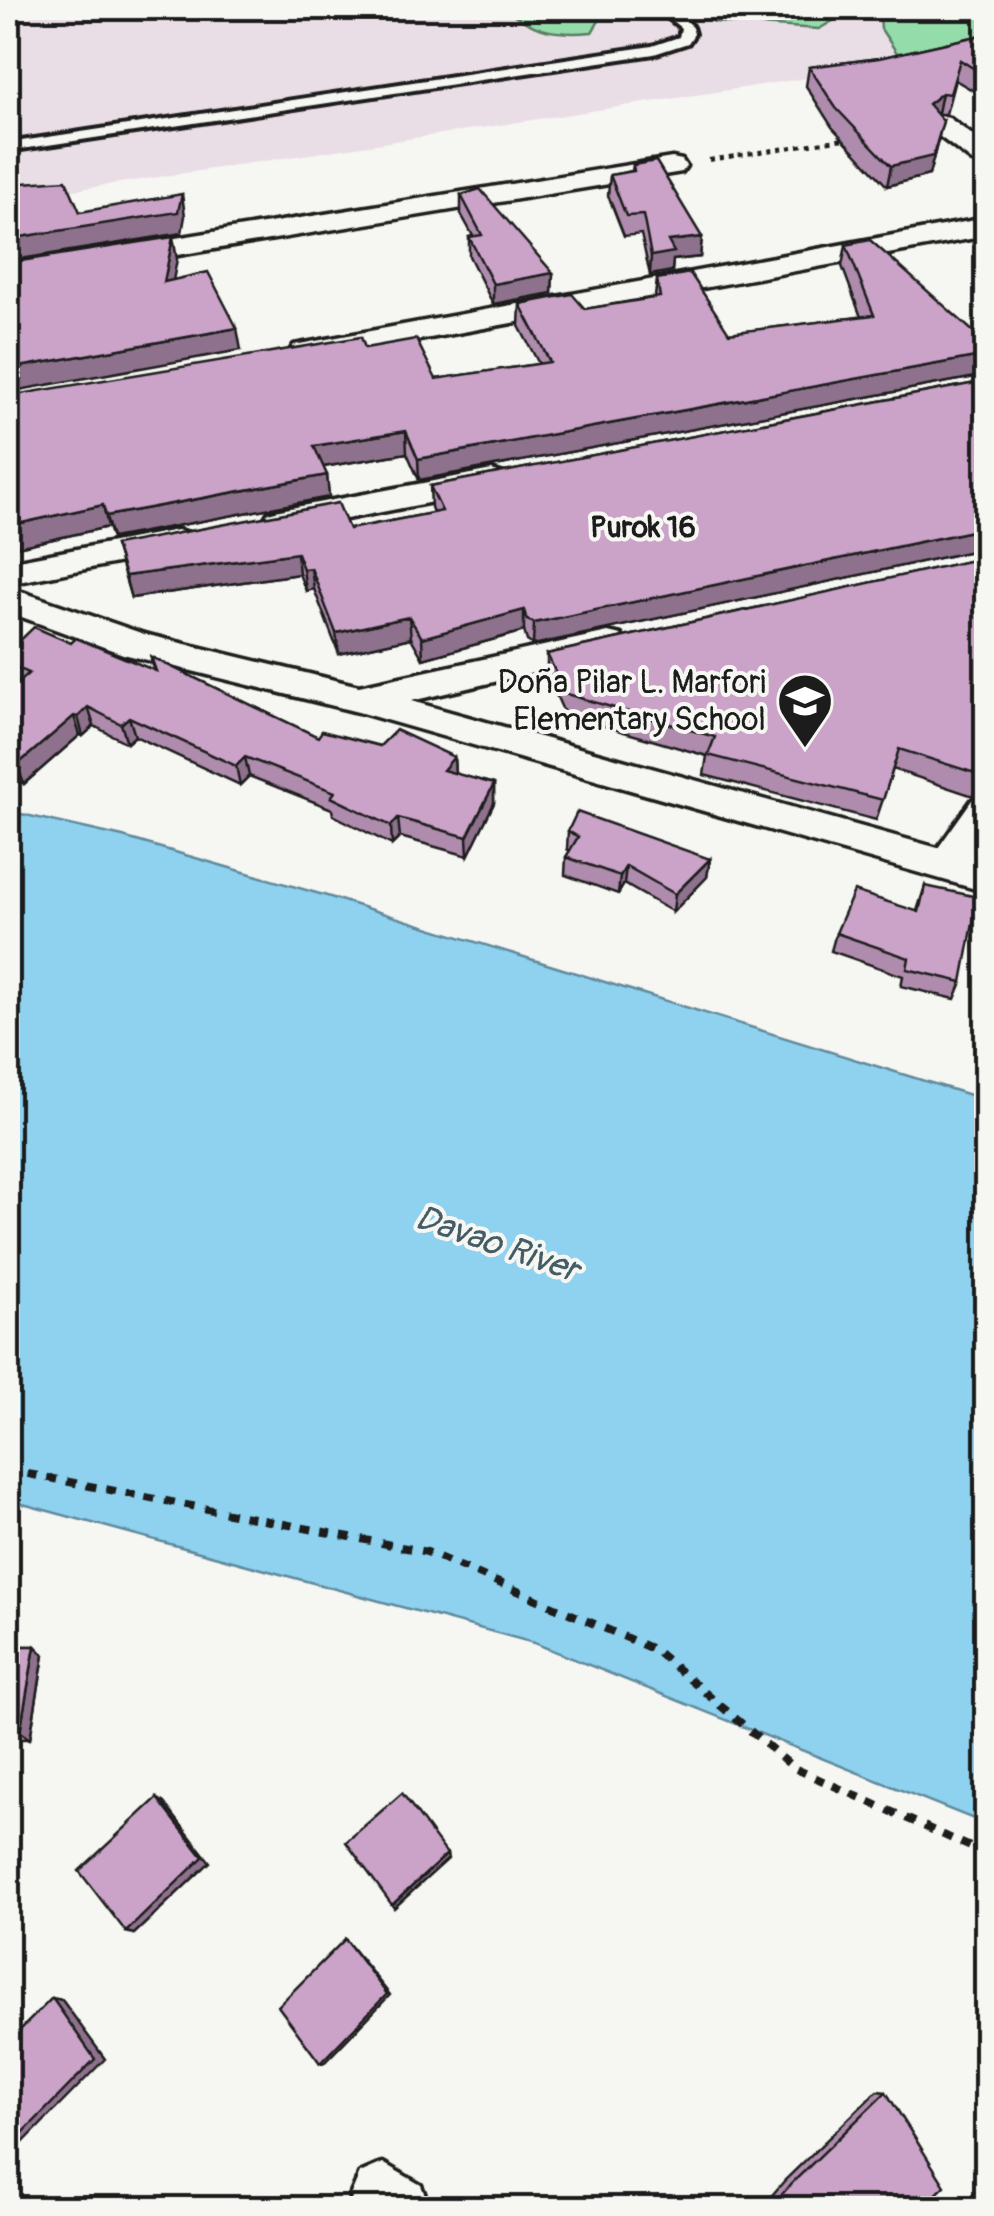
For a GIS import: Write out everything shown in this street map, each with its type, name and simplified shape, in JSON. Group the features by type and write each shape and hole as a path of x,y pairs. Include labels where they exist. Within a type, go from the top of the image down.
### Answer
{"street":[{"path":"940,124 986,158"},
{"path":"8,274 672,166"},
{"path":"278,357 986,227"},
{"path":"242,528 515,477"},
{"path":"8,573 203,536"},
{"path":"8,599 136,645 358,699 968,870 986,810"},
{"path":"358,699 647,636"}],"lane":[{"path":"8,148 654,50 684,40 688,34 687,27 662,8"}],"path":[{"path":"672,166 940,124"},
{"path":"8,1470 426,1552 655,1650 794,1768 986,1854"}],"shaded area":[{"path":"47,8 986,8 958,55 8,200 8,28"}],"green space":[{"path":"506,8 607,8 592,32 568,33 536,27"},
{"path":"688,8 986,8 986,43 955,51 897,53 881,29 880,16 848,12 819,29 715,22"}],"water":[{"name":"Davao River","path":"8,811 123,837 327,896 986,1100 986,1824 534,1643 8,1500"}],"building":[{"path":"986,34 986,76 960,60 950,94 942,93 928,104 943,121 933,156 891,166 836,108 809,67 879,58"},
{"path":"656,161 702,237 668,241 674,252 651,256 643,215 626,216 610,175 634,171 633,165"},
{"path":"66,180 80,212 182,194 178,212 8,239 8,184"},
{"path":"480,189 553,273 493,284 469,237 482,235 461,195"},
{"path":"173,237 164,282 208,272 237,328 8,369 8,263"},
{"path":"870,240 976,334 986,324 986,355 418,459 406,431 314,446 327,475 106,516 103,505 8,526 8,396 361,337 365,348 416,339 436,379 550,362 520,304 572,294 585,309 660,297 657,279 690,273 729,333 874,315 846,245"},
{"path":"986,381 986,528 534,623 527,620 524,610 422,638 409,617 336,633 311,568 303,569 297,553 125,576 115,545 338,503 349,529 442,511 430,486"},
{"name":"Doña Pilar L. Marfori Elementary School","path":"986,557 986,773 981,775 899,749 883,800 708,755 715,737 566,694 547,654"},
{"path":"34,627 71,643 76,638 156,671 151,657 318,737 322,731 380,746 396,730 454,757 443,770 494,784 467,837 398,818 391,826 331,797 335,792 245,757 236,766 129,717 121,724 88,707 17,765 8,760 8,691 29,673 8,664 8,652"},
{"path":"577,812 710,859 675,894 626,866 620,876 566,857 578,837 568,831"},
{"path":"925,886 978,897 962,982 907,969 909,958 836,933 854,891 919,912"},
{"path":"8,1646 35,1646 20,1732 8,1732"},
{"path":"402,1793 447,1854 392,1905 346,1842"},
{"path":"157,1798 203,1857 126,1932 79,1871"},
{"path":"345,1939 387,1994 320,2063 278,2006"},
{"path":"52,1998 95,2059 8,2148 8,2042"},
{"path":"886,2092 945,2186 922,2208 770,2208 792,2183"}],"place":[{"name":"Doña Pilar L. Marfori Elementary School","path":"805,750"}],"district":[{"name":"Purok 16","path":"643,527"}]}
